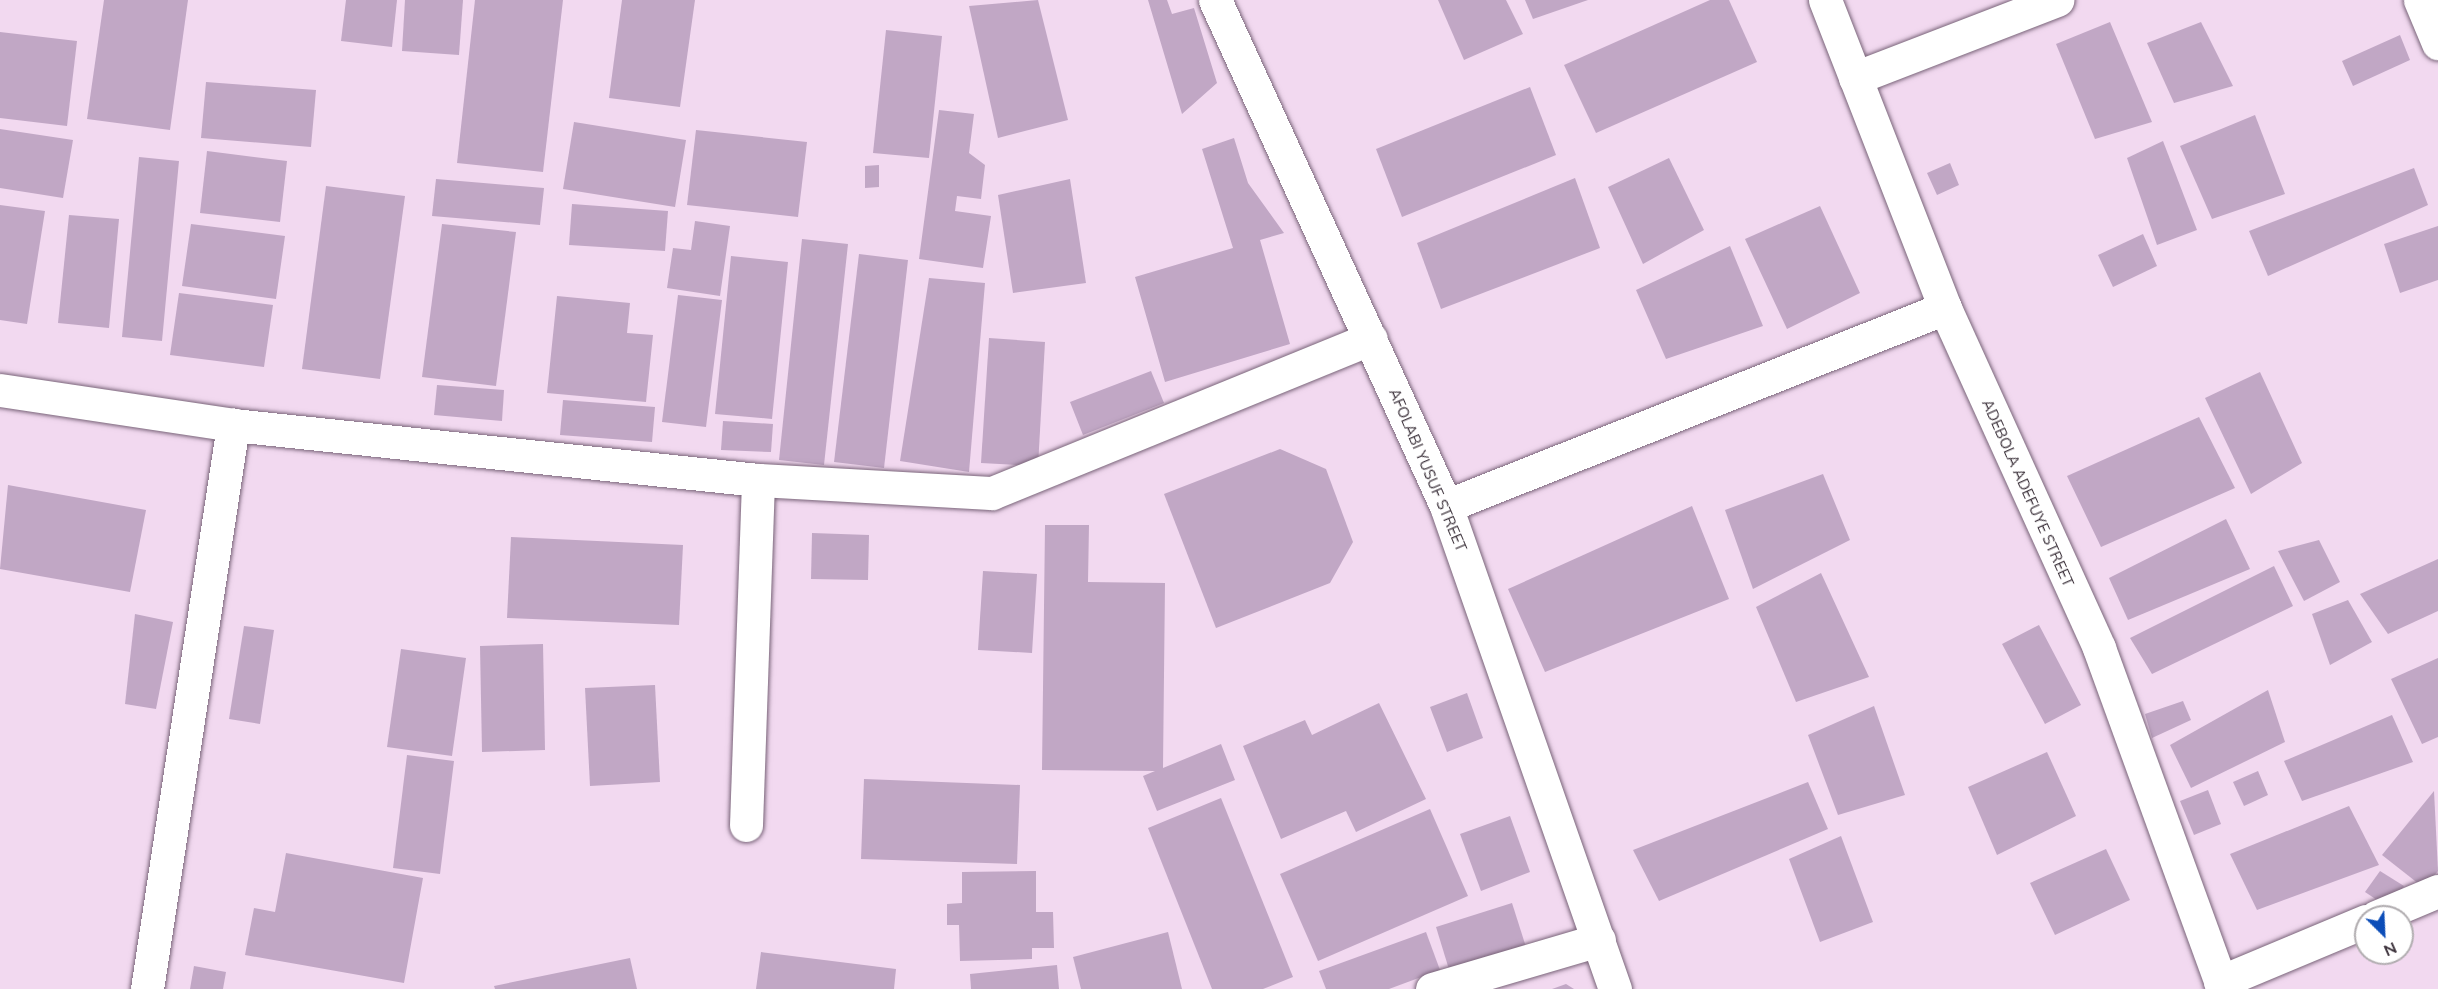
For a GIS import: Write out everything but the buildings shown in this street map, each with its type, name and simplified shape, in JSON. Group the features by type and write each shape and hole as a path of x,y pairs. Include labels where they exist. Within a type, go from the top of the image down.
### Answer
{"street":[{"name":"AFOLABI YUSUF STREET","path":"1215,0 1446,506 1615,989"},
{"name":"ADEBOLA ADEFUYE STREET","path":"1825,0 1945,308 2099,648 2221,985"},
{"path":"1855,78 2057,0"},
{"path":"2420,0 2438,43"},
{"path":"1446,506 1945,308"},
{"path":"0,390 233,425 758,480 992,493 1371,338"},
{"path":"147,989 233,425"},
{"path":"746,825 758,480"},
{"path":"2405,905 2438,891"},
{"path":"2221,985 2354,926"},
{"path":"1432,989 1599,940"}]}
